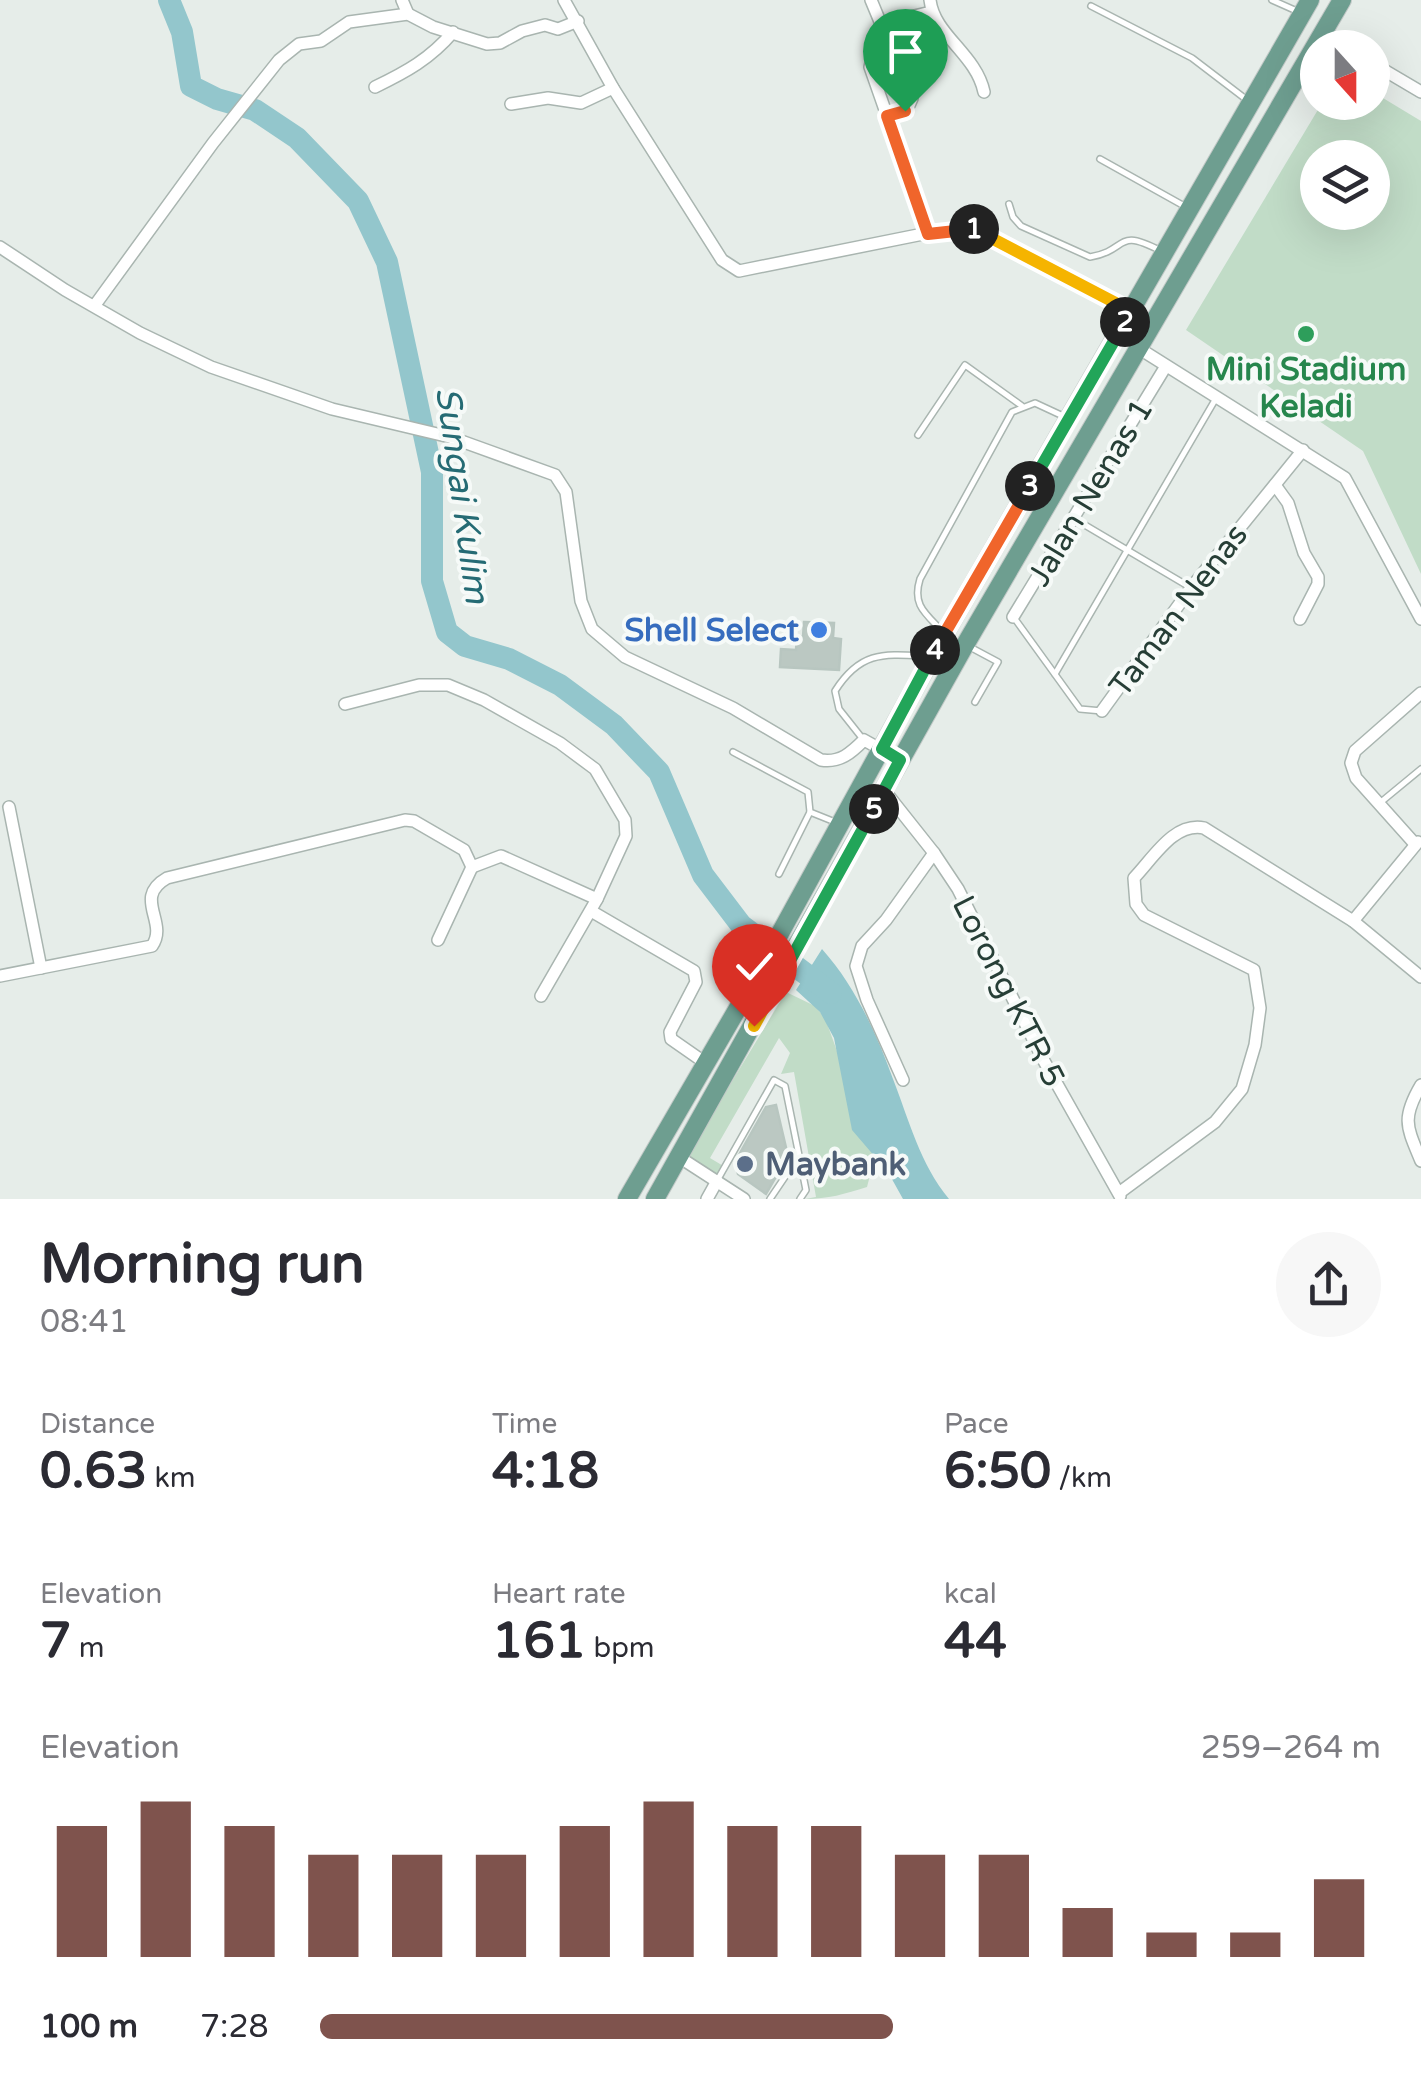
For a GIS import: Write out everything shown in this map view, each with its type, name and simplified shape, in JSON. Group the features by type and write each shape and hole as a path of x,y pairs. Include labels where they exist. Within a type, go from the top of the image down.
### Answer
{"main road":[{"path":"1324,30 1342,0"},
{"path":"627,1199 756,977 944,633 1306,7"},
{"path":"656,1199 965,645 1300,71"},
{"path":"1135,304 1134,332 1140,349"},
{"path":"1097,370 1118,354 1140,349"},
{"path":"669,1125 682,1132 698,1124"},
{"path":"644,1168 669,1155 680,1157"}],"street":[{"path":"402,0 408,14"},
{"path":"564,0 613,88 722,260 739,271 928,234 977,229 1135,304"},
{"path":"871,0 881,24 870,67 928,234"},
{"path":"881,24 930,6 974,64 984,92"},
{"path":"95,305 255,89 279,60 299,44 321,41 349,22 408,14 432,27 487,44 500,44 545,25 558,29 578,21"},
{"path":"375,86 416,68 453,32"},
{"path":"1390,74 1421,92"},
{"path":"511,104 548,98 581,103 613,88"},
{"path":"0,247 140,333 212,367 332,410 450,437 555,475 566,492 581,600 592,629 614,648 733,708 822,760 834,762 864,740 900,760"},
{"path":"1140,349 1344,478 1421,619"},
{"name":"Jalan Nenas 1","path":"1013,617 1166,366"},
{"name":"Taman Nenas","path":"1102,711 1190,588 1303,450"},
{"path":"1275,485 1288,502 1300,543 1318,576 1318,584 1300,619"},
{"path":"345,704 419,685 448,686 484,700 582,756 595,769 627,829 594,905 542,996"},
{"path":"1353,921 1418,842 1356,778 1352,764 1355,750 1421,694"},
{"name":"Lorong KTR 5","path":"884,790 958,889 1044,1061 1120,1196"},
{"path":"9,807 41,968"},
{"path":"0,976 144,950 156,942 151,896 167,878 402,820 414,820 464,850 472,868"},
{"path":"1120,1196 1215,1122 1242,1089 1255,1045 1260,1008 1254,970 1144,915 1136,904 1134,878 1179,830 1190,825 1204,828 1353,921 1421,977"},
{"path":"903,1080 856,966 862,946 886,920 934,853"},
{"path":"438,940 472,868 501,856 594,905 694,971 696,982 670,1038 704,1062"},
{"path":"1421,1085 1406,1113 1421,1161"},
{"path":"680,1157 744,1199"},
{"path":"707,1199 717,1181"}],"lane":[{"path":"1272,0 1306,7"},
{"path":"1091,6 1192,58 1250,102"},
{"path":"887,116 912,106 915,98 890,32 896,18"},
{"path":"1100,160 1189,209"},
{"path":"1009,204 1021,226 1090,258 1100,256 1126,238 1136,238 1164,252"},
{"path":"918,435 965,365 1022,406"},
{"path":"1055,674 1218,396"},
{"path":"944,633 918,606 915,594 1012,412 1035,404 1069,418"},
{"path":"1073,518 1190,588"},
{"name":"Taman Nenas","path":"1013,617 1080,708 1102,711"},
{"path":"965,645 998,662 975,702"},
{"path":"864,740 839,709 835,691 842,680 862,661 876,656 932,656"},
{"path":"733,752 808,792 810,812 779,874"},
{"path":"1380,804 1421,769"},
{"path":"810,812 840,824"},
{"path":"717,1181 774,1080 785,1086 806,1190 800,1199"},
{"path":"770,1199 799,1156"}],"green space":[{"name":"Mini Stadium Keladi","path":"1390,102 1421,121 1421,574 1363,451 1186,330 1312,120 1390,120"},
{"path":"786,992 815,1006 825,1018 875,1156 867,1187 836,1196 805,1199 816,1197 794,1072 781,1074 790,1053 779,1038 710,1158 725,1167 717,1181 685,1159"}],"water":[{"path":"822,949 864,1010 923,1156 949,1199 903,1199 888,1172 852,1130 834,1038 820,1012 796,990"}],"building":[{"path":"804,622 834,623 833,638 841,639 839,670 780,667 781,649 796,650 797,636 803,637"},
{"path":"776,1105 788,1156 766,1194 738,1174 735,1162 766,1107"}],"waterway":[{"name":"Sungai Kulim","path":"169,0 182,32 191,86 217,99 255,110 297,138 358,201 387,262 432,472 432,581 447,632 465,646 509,659 560,685 614,725 659,772 703,875 741,925 831,993"}],"place":[{"name":"Mini Stadium Keladi","path":"1306,334"},
{"name":"Shell Select","path":"819,630"},
{"name":"Maybank","path":"745,1164"}],"route":[{"path":"754,1026 900,760 882,749 944,633 1131,311 977,229 928,234 887,116 905,111"}]}
